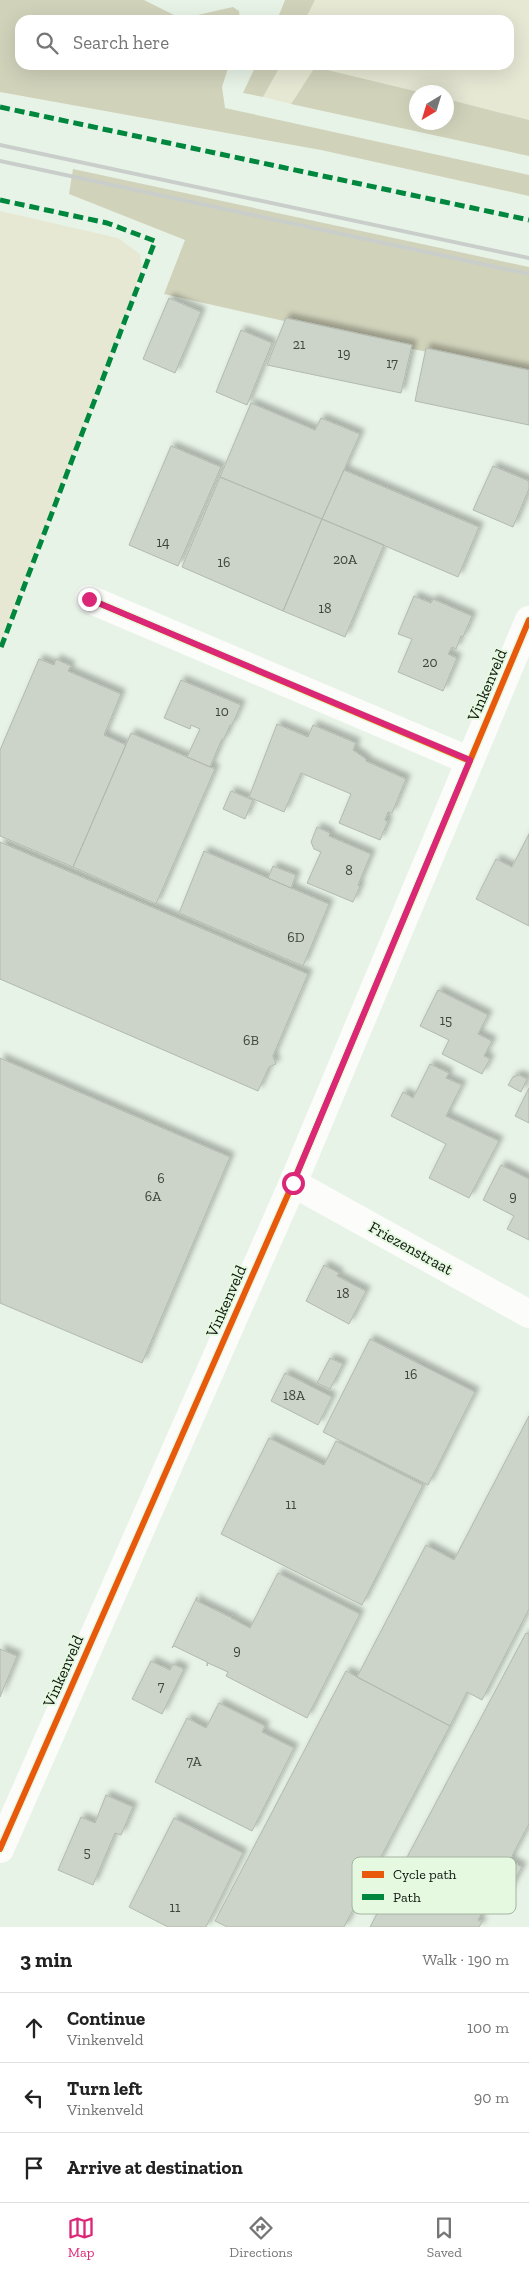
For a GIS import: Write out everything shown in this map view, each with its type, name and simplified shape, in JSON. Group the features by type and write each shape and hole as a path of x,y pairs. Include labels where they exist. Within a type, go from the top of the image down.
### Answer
{"street":[{"path":"89,599 470,760"},
{"name":"Vinkenveld","path":"0,1849 293,1183 529,620"},
{"name":"Friezenstraat","path":"293,1183 529,1314"}],"green space":[{"path":"0,0 144,0 174,15 15,15 15,70 227,70 222,87 225,108 529,175 529,196 321,150 0,92"},
{"path":"285,0 315,0 308,15 279,15"},
{"path":"315,0 529,0 529,120 454,101 454,85 409,85 409,90 327,70 514,70 514,15 308,15"},
{"path":"233,7 239,11 239,15 197,15"},
{"path":"254,70 278,70 263,97 243,93"},
{"path":"278,70 313,70 291,104 263,97"},
{"path":"313,70 327,70 409,90 409,130 291,104"},
{"path":"454,101 529,120 529,156 410,130 454,130"},
{"path":"73,169 529,267 529,372 382,343 164,294 185,240 69,194"},
{"path":"0,211 118,238 140,254 142,268 122,329 0,647"}],"building":[{"path":"169,298 201,312 175,373 143,359"},
{"path":"286,318 412,345 401,393 267,365"},
{"path":"241,330 272,343 247,405 216,392"},
{"path":"426,348 529,370 529,425 415,401"},
{"path":"251,403 315,430 321,418 360,434 322,519 220,477"},
{"path":"171,446 221,467 178,566 129,545"},
{"path":"493,466 529,481 529,489 513,527 473,510"},
{"path":"344,470 479,527 458,577 322,519"},
{"path":"220,477 322,519 283,611 182,567"},
{"path":"322,519 384,545 345,637 283,611"},
{"path":"414,596 431,603 433,599 472,616 456,649 452,647 448,654 457,658 443,691 398,672 412,639 398,634"},
{"path":"39,659 54,665 56,659 71,666 68,671 121,694 104,735 126,745 73,867 0,836 0,750"},
{"path":"181,680 241,705 232,725 230,725 224,739 222,739 210,767 187,757 200,729 191,725 190,729 164,718"},
{"path":"277,724 308,737 313,725 356,743 353,750 366,759 366,761 406,779 392,813 388,812 385,820 388,821 380,840 339,823 351,794 301,773 284,812 249,797"},
{"path":"131,733 215,769 156,904 73,867"},
{"path":"231,791 253,800 245,819 223,809"},
{"path":"317,827 330,833 329,836 371,854 353,902 307,883 321,852 314,849 311,842"},
{"path":"529,834 529,926 476,899 496,859 512,867"},
{"path":"0,842 308,974 273,1056 276,1064 269,1067 258,1091 0,979"},
{"path":"204,851 329,904 303,966 179,913"},
{"path":"273,866 296,875 291,888 268,878"},
{"path":"438,990 488,1015 478,1034 492,1041 484,1056 490,1059 482,1074 442,1054 449,1040 420,1026"},
{"path":"0,1058 230,1157 142,1363 0,1303"},
{"path":"430,1064 449,1073 446,1078 462,1085 446,1116 499,1141 469,1198 429,1178 446,1144 391,1116 403,1092 413,1098"},
{"path":"519,1075 527,1079 521,1092 508,1085 513,1077"},
{"path":"529,1088 529,1123 515,1116"},
{"path":"501,1165 529,1179 529,1240 507,1229 514,1216 483,1200"},
{"path":"324,1265 339,1273 337,1276 366,1291 349,1324 306,1301"},
{"path":"370,1339 475,1392 428,1485 323,1432"},
{"path":"330,1358 343,1364 330,1389 317,1383"},
{"path":"285,1373 332,1397 318,1425 271,1401"},
{"path":"529,1416 529,1609 482,1700 467,1692 450,1726 357,1677 426,1545 454,1560"},
{"path":"269,1438 324,1465 336,1441 423,1485 362,1605 221,1534"},
{"path":"278,1573 360,1614 307,1718 226,1676 228,1672 208,1663 207,1666 207,1662 174,1646 172,1648 197,1597 197,1601 230,1617 232,1615 231,1618 250,1628"},
{"path":"526,1633 529,1634 529,1824 512,1857 407,1857"},
{"path":"0,1649 17,1656 0,1697"},
{"path":"151,1661 170,1670 173,1664 184,1669 162,1714 132,1699"},
{"path":"346,1671 450,1726 381,1857 352,1857 352,1912 344,1927 227,1927 215,1921"},
{"path":"219,1703 265,1726 262,1732 294,1748 252,1831 155,1782 187,1718 206,1728"},
{"path":"106,1795 133,1807 121,1835 115,1833 93,1885 58,1870 81,1817 95,1823"},
{"path":"174,1818 243,1853 206,1927 168,1927 129,1907"},
{"path":"516,1864 522,1867 516,1878"},
{"path":"377,1914 481,1914 478,1920 482,1922 479,1927 370,1927"}],"railway":[{"path":"0,145 529,258"},
{"path":"0,161 529,274"}],"marked path":[{"path":"0,107 529,220"},
{"path":"0,200 107,223 155,241 0,650"}],"cycle path":[{"path":"89,599 470,761"},
{"path":"0,1849 293,1183 529,620"}],"route":[{"path":"89,599 470,760 293,1183"}]}
